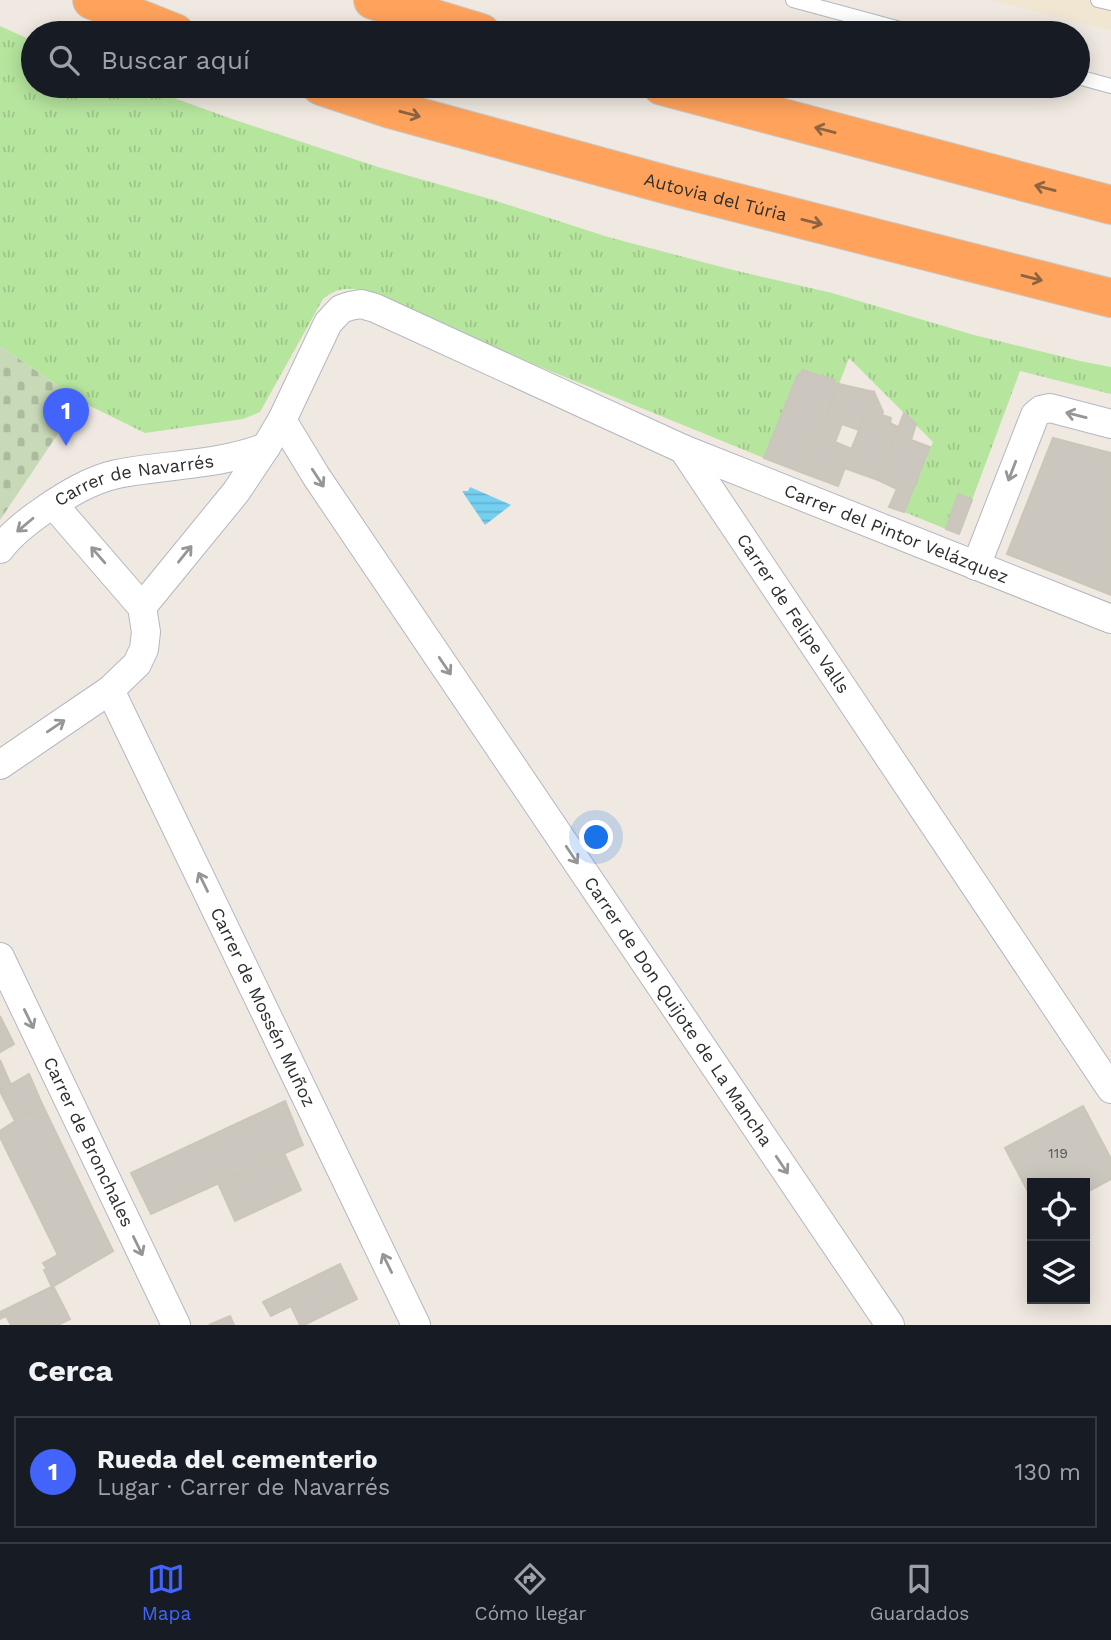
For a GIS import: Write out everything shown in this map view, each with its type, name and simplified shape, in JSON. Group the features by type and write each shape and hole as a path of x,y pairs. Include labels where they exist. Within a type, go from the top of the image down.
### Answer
{"highway":[{"path":"92,0 145,21"},
{"path":"373,0 442,21"},
{"name":"Autovia del Túria","path":"357,98 675,187 1111,298"},
{"path":"707,98 1111,205"}],"street":[{"name":"Carrer de Navarrés","path":"265,447 244,456 218,461 114,474 84,485 53,504 142,607 236,492 265,447 282,420 328,323 341,309 361,304 375,308 683,449"},
{"path":"976,566 1031,422 1041,410 1050,408 1111,424"},
{"name":"Carrer de Don Quijote de La Mancha","path":"282,420 316,476 890,1325"},
{"name":"Carrer del Pintor Velázquez","path":"683,449 1111,619"},
{"name":"Carrer de Felipe Valls","path":"683,449 1111,1089"},
{"path":"0,549 28,522 53,504"},
{"path":"0,765 110,690 137,664 144,649 146,632 142,607"},
{"name":"Carrer de Mossén Muñoz","path":"110,690 416,1325"},
{"name":"Carrer de Bronchales","path":"0,957 176,1325"}],"lane":[{"path":"793,0 871,21"},
{"path":"1098,0 1111,3"},
{"path":"1090,80 1111,86"}],"shaded area":[{"path":"992,0 1111,0 1111,30 1090,25 1090,21 1075,21"}],"green space":[{"path":"0,26 21,36 21,98 174,98 378,167 608,237 832,293 974,335 1111,367 1111,394 1020,371 972,500 958,495 946,529 904,512 933,442 849,358 839,384 811,373 798,374 764,458 489,346 372,293 359,290 346,289 323,299 260,412 243,419 145,433 80,401 0,346"},
{"path":"0,346 80,401 0,520"}],"water":[{"path":"470,487 511,505 485,525 462,491 468,491"}],"building":[{"path":"802,370 835,380 834,383 839,384 803,473 764,458"},
{"path":"839,384 874,392 859,430 842,424 835,442 852,449 838,486 803,473"},
{"path":"874,392 882,415 891,418 890,423 898,427 878,480 844,468"},
{"path":"904,413 916,424 911,440 930,447 904,512 889,507 897,489 878,480"},
{"path":"1053,438 1111,453 1111,595 1007,554"},
{"path":"958,494 972,500 959,534 946,529"},
{"path":"0,1016 14,1044 0,1052"},
{"path":"0,1060 11,1085 0,1091"},
{"path":"29,1074 42,1104 15,1121 0,1091"},
{"path":"285,1101 303,1145 151,1214 131,1173"},
{"path":"42,1104 113,1251 52,1287 43,1263 58,1255 0,1137 0,1131"},
{"path":"1083,1106 1111,1159 1111,1179 1090,1190 1090,1178 1027,1178 1027,1190 1005,1148"},
{"path":"284,1153 301,1190 235,1221 218,1183"},
{"path":"340,1264 357,1299 304,1325 300,1325 291,1306 271,1316 263,1302"},
{"path":"53,1286 70,1319 58,1325 11,1325 6,1316 0,1319 0,1312"},
{"path":"230,1316 234,1325 209,1325"}],"place":[{"name":"Rueda del cementerio","path":"66,446"}]}
